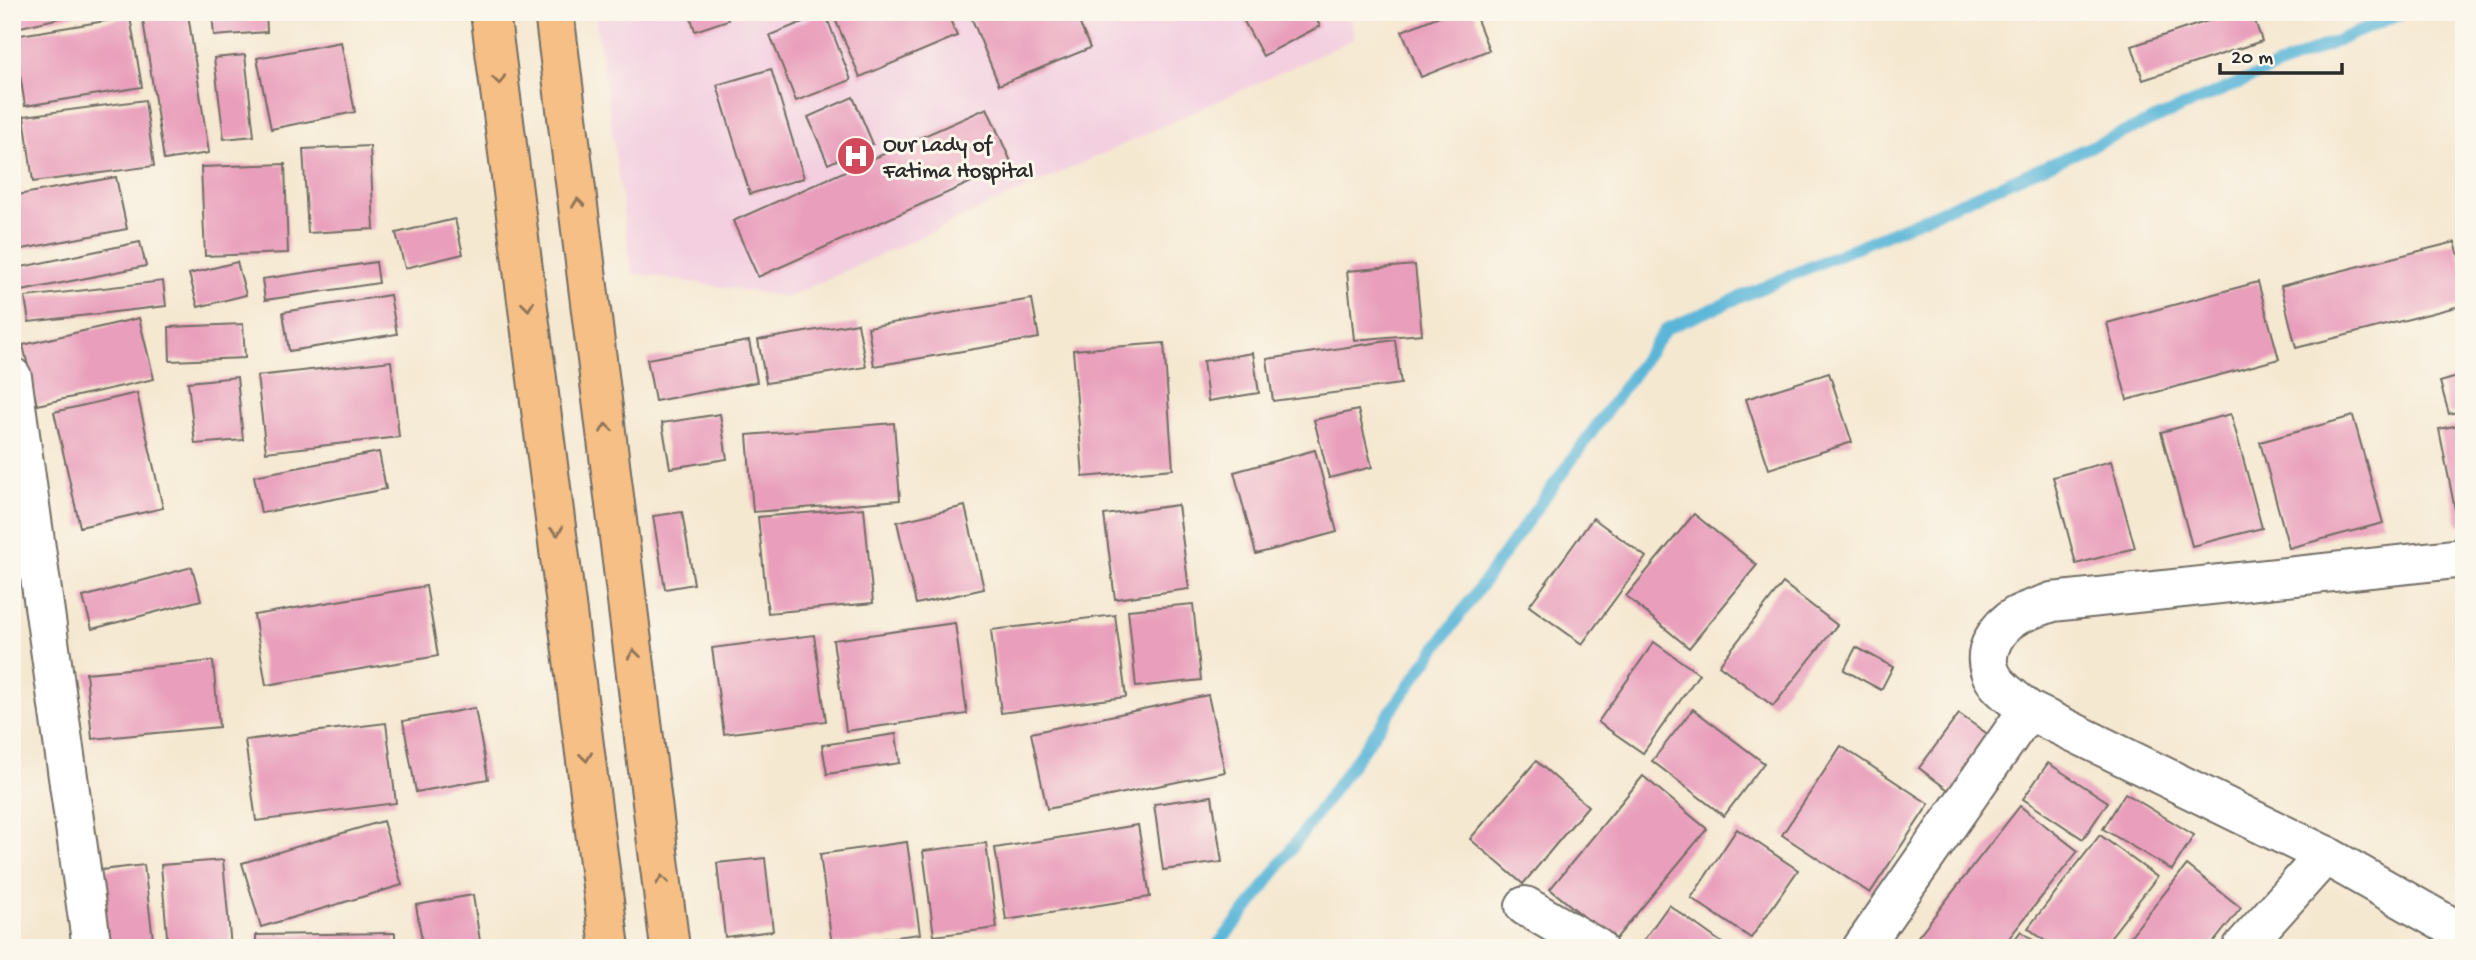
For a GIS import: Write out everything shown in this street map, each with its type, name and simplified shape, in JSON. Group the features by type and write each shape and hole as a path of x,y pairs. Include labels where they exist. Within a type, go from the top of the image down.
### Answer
{"main road":[{"path":"490,12 610,948"},
{"path":"554,12 670,948"}],"street":[{"path":"12,377 92,948"},
{"path":"2464,558 2052,602 2014,617 1999,631 1987,649 1990,671 1999,685 2028,710 2326,855 2464,934"},
{"path":"1862,948 2028,710"},
{"path":"2242,948 2326,855"},
{"path":"1525,906 1597,948"}],"shaded area":[{"name":"Our Lady of Fatima Hospital","path":"595,12 1350,12 1354,39 788,297 632,273"}],"building":[{"path":"12,12 82,12 82,13 12,29"},
{"path":"212,12 266,12 267,32 214,36"},
{"path":"689,12 725,12 728,20 695,31"},
{"path":"832,12 947,12 957,36 860,77"},
{"path":"969,12 1075,12 1090,48 999,85"},
{"path":"1312,12 1320,26 1263,56 1240,14"},
{"path":"1449,12 1474,12 1489,50 1421,77 1402,31"},
{"path":"2001,12 2038,12 2037,18"},
{"path":"2235,12 2252,12 2262,41 2143,80 2132,46"},
{"path":"825,13 851,80 796,101 770,35"},
{"path":"188,14 209,153 164,160 143,20"},
{"path":"130,17 142,87 25,106 14,36"},
{"path":"341,42 355,112 271,129 257,58"},
{"path":"245,55 254,136 224,139 214,58"},
{"path":"771,69 804,178 750,194 717,85"},
{"path":"853,97 873,144 828,164 808,117"},
{"path":"145,100 154,166 33,182 24,116"},
{"path":"987,108 1012,164 758,277 733,221"},
{"path":"370,146 374,229 308,233 303,149"},
{"path":"285,164 288,253 205,256 201,167"},
{"path":"116,177 127,229 12,251 12,196"},
{"path":"455,219 463,254 405,268 396,233"},
{"path":"140,242 146,266 12,293 12,269"},
{"path":"2455,242 2464,274 2464,305 2296,348 2281,286"},
{"path":"237,262 246,295 198,307 189,274"},
{"path":"376,262 379,283 265,300 262,279"},
{"path":"1415,265 1422,334 1354,340 1347,271"},
{"path":"163,281 166,306 29,322 25,297"},
{"path":"2258,282 2279,359 2127,400 2107,323"},
{"path":"390,295 397,334 289,351 283,312"},
{"path":"1032,299 1039,338 874,366 868,327"},
{"path":"139,318 154,379 37,405 23,345"},
{"path":"858,323 866,367 766,383 758,340"},
{"path":"243,324 245,358 170,361 169,327"},
{"path":"1395,340 1401,384 1273,401 1267,359"},
{"path":"749,341 757,382 655,401 647,359"},
{"path":"1164,343 1173,469 1083,477 1073,350"},
{"path":"1253,353 1259,393 1208,401 1203,361"},
{"path":"391,361 399,437 266,452 257,376"},
{"path":"1829,373 1852,442 1769,469 1746,399"},
{"path":"2464,375 2464,410 2449,414 2440,382"},
{"path":"237,377 243,440 195,444 188,382"},
{"path":"137,393 163,508 80,527 54,412"},
{"path":"1358,410 1372,467 1329,478 1314,420"},
{"path":"720,414 727,459 670,468 662,423"},
{"path":"2231,414 2262,528 2192,546 2161,432"},
{"path":"2353,416 2383,523 2289,548 2260,442"},
{"path":"894,423 900,500 753,512 747,435"},
{"path":"2464,424 2464,524 2458,525 2439,429"},
{"path":"1315,450 1337,532 1256,554 1234,472"},
{"path":"379,452 386,489 261,513 254,476"},
{"path":"2111,461 2135,548 2076,564 2053,477"},
{"path":"1178,505 1189,589 1115,599 1104,515"},
{"path":"965,506 984,589 916,604 897,522"},
{"path":"864,508 873,603 768,613 758,517"},
{"path":"682,512 694,584 665,589 653,516"},
{"path":"1694,514 1757,565 1689,648 1626,596"},
{"path":"1593,518 1646,557 1582,644 1529,606"},
{"path":"192,567 201,600 92,629 83,597"},
{"path":"1783,583 1837,625 1773,706 1719,665"},
{"path":"426,586 438,656 266,685 254,615"},
{"path":"1193,604 1201,680 1136,687 1128,610"},
{"path":"1115,615 1126,697 1001,713 991,630"},
{"path":"955,623 967,714 846,731 833,640"},
{"path":"814,635 826,721 724,734 712,648"},
{"path":"1654,642 1699,674 1643,753 1598,722"},
{"path":"1856,647 1893,667 1881,690 1844,670"},
{"path":"213,661 219,727 92,739 86,673"},
{"path":"1208,695 1225,772 1047,809 1031,733"},
{"path":"475,708 488,779 416,792 403,721"},
{"path":"1693,709 1764,763 1724,816 1652,761"},
{"path":"1959,714 1996,740 1955,795 1919,768"},
{"path":"386,723 396,803 256,821 245,740"},
{"path":"896,734 900,763 827,774 822,745"},
{"path":"1841,746 1929,804 1870,893 1782,835"},
{"path":"1536,761 1588,806 1523,884 1470,839"},
{"path":"2048,763 2108,802 2083,839 2023,799"},
{"path":"1643,776 1707,829 1614,941 1550,889"},
{"path":"2125,793 2194,835 2172,870 2103,829"},
{"path":"1212,796 1222,862 1163,870 1154,804"},
{"path":"2020,806 2078,851 2001,948 1909,948"},
{"path":"383,821 402,885 261,927 242,863"},
{"path":"1138,825 1150,897 1006,920 995,848"},
{"path":"1737,829 1798,870 1751,938 1691,898"},
{"path":"2100,835 2157,877 2102,948 2054,948 2028,928"},
{"path":"907,842 920,934 832,945 820,854"},
{"path":"986,843 997,928 934,936 923,851"},
{"path":"765,858 773,931 725,937 717,863"},
{"path":"223,860 231,948 168,948 161,865"},
{"path":"144,865 154,948 102,948 93,871"},
{"path":"2187,865 2241,908 2209,948 2121,948"},
{"path":"473,895 481,948 423,948 416,905"},
{"path":"1669,905 1729,948 1638,948"},
{"path":"2021,931 2043,948 2008,948"},
{"path":"395,933 395,948 256,948 256,935"}],"waterway":[{"path":"1215,948 1253,902 1666,329 2404,12"}],"place":[{"name":"Our Lady of Fatima Hospital","path":"856,156"}]}
